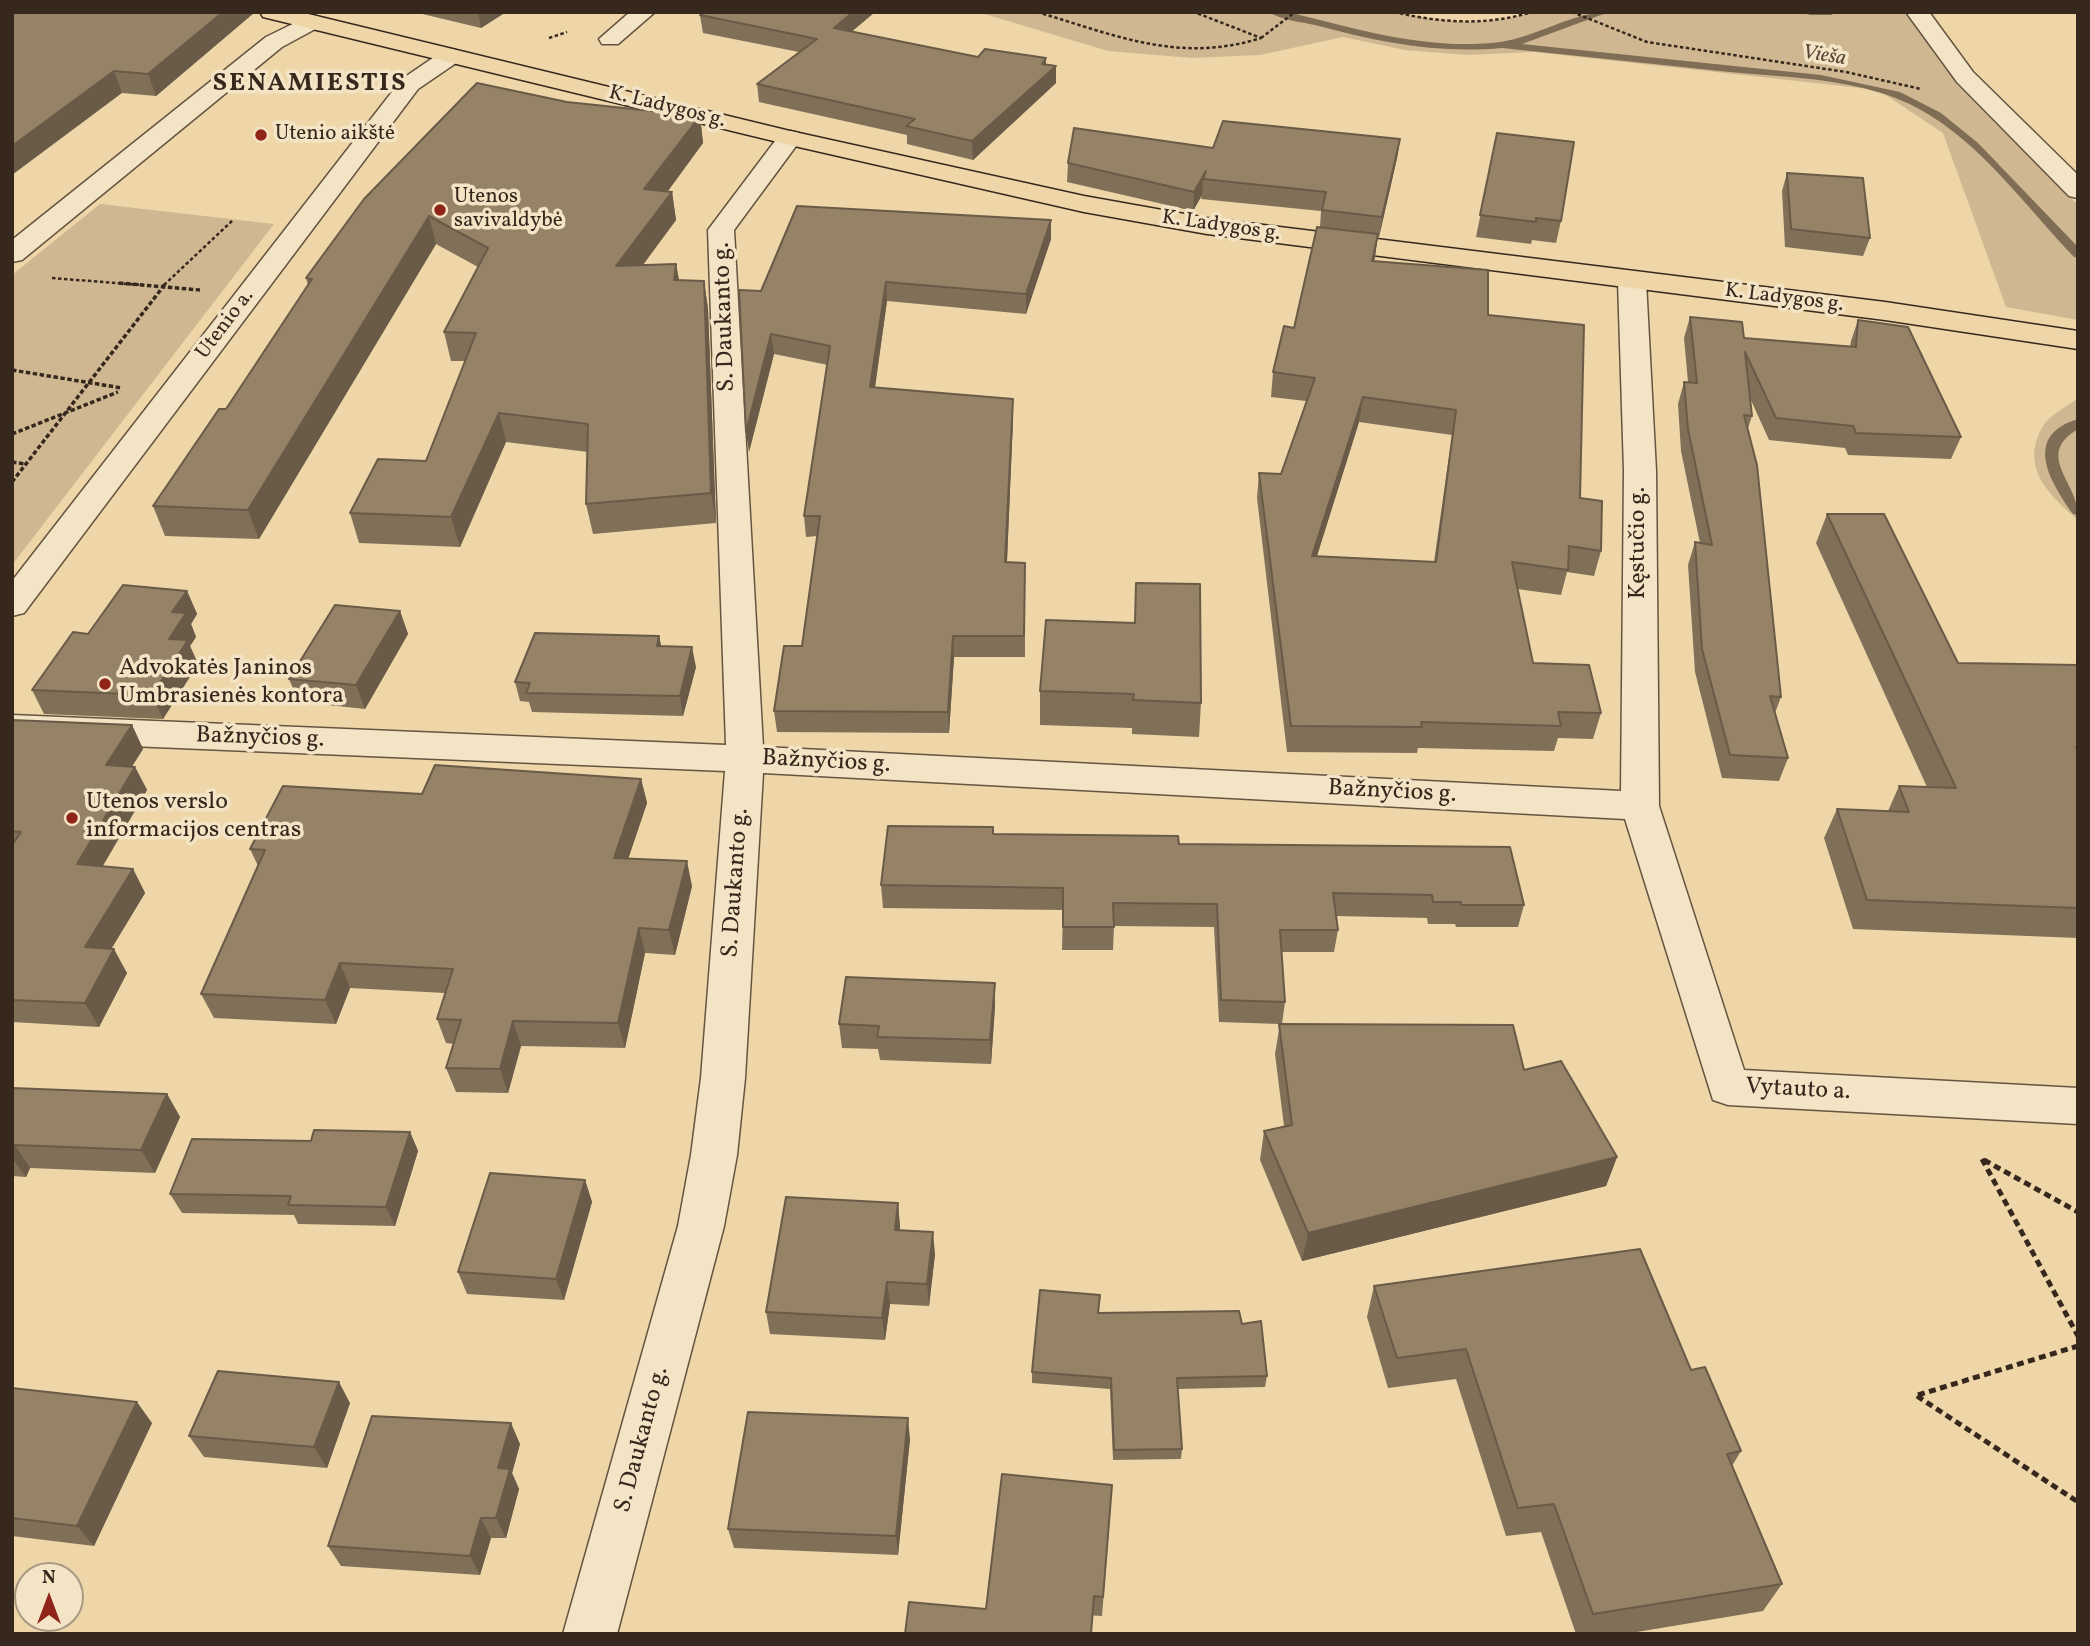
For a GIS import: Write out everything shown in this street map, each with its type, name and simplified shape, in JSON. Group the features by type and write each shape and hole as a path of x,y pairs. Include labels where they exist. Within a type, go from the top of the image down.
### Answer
{"main road":[{"name":"K. Ladygos g.","path":"271,12 790,138 1084,205 1207,226 1885,311 2065,338"}],"street":[{"path":"610,39 644,12"},
{"path":"1917,12 1965,77 2078,190"},
{"path":"12,254 274,42 311,22"},
{"name":"Utenio a.","path":"12,605 410,83 451,56"},
{"name":"S. Daukanto g.","path":"590,1634 701,1226 714,1155 723,1078 746,759 721,230 790,138"},
{"name":"Kęstučio g.","path":"1632,281 1640,471 1640,806"},
{"name":"Bažnyčios g.","path":"12,728 746,759 1640,806"},
{"name":"Vytauto a.","path":"1640,806 1728,1087 2078,1106"}],"path":[{"path":"1037,12 1150,47 1182,51 1242,47 1280,26 1294,12"},
{"path":"1194,12 1261,38"},
{"path":"1394,12 1440,21 1475,23 1516,18 1532,12"},
{"path":"1572,12 1647,42 1846,72 1926,90"},
{"path":"12,482 86,382 164,285 233,220"},
{"path":"50,278 164,285 248,297"},
{"path":"12,370 125,389 12,434"},
{"path":"12,462 26,464"},
{"path":"2078,1212 1982,1159 2078,1336"},
{"path":"2078,1346 1917,1396 2078,1502"}],"shaded area":[{"path":"978,12 1394,12 1446,20 1480,21 1532,12 1908,12 1943,66 2078,205 2078,320 2006,307 1943,133 1878,90 1534,52 1467,55 1405,50 1343,37 1260,55 1192,58 1108,51"},
{"path":"100,204 274,224 12,565 12,275"},
{"path":"2078,398 2078,520 2048,490 2036,467 2034,454 2036,441 2046,422"}],"building":[{"path":"12,12 223,12 148,74 114,71 12,146"},
{"path":"705,12 853,12 834,28 978,57 985,49 1046,58 1042,64 1056,66 972,141 906,126 915,119 757,84 817,39 700,15"},
{"path":"477,83 567,102 700,116 644,189 672,192 616,266 676,264 674,280 704,281 711,493 586,504 588,424 499,413 451,517 350,513 378,459 426,461 476,333 444,332 488,248 429,216 248,510 153,506 219,409 226,409 312,279 306,278 364,199"},
{"path":"1223,121 1400,139 1382,217 1322,210 1326,192 1203,179 1206,171 1194,192 1068,163 1074,128 1213,148"},
{"path":"1497,133 1574,142 1561,221 1536,218 1536,222 1480,215"},
{"path":"1787,173 1863,178 1870,238 1791,229"},
{"path":"797,206 1051,220 1026,294 886,282 870,387 1013,399 1005,562 1025,563 1024,636 953,636 948,712 774,711 784,646 802,646 820,516 804,516 830,346 771,334 746,432 739,290 761,291"},
{"path":"1317,227 1378,234 1372,261 1488,270 1488,315 1584,325 1580,498 1602,501 1601,551 1569,546 1568,570 1512,562 1533,663 1589,665 1601,713 1558,712 1561,726 1421,722 1422,727 1291,726 1259,473 1281,474 1315,378 1273,372 1284,326 1294,328","holes":["1363,397 1456,410 1436,562 1312,556"]},
{"path":"1690,317 1742,322 1744,338 1856,347 1858,320 1908,327 1961,437 1856,433 1853,426 1776,418 1745,352 1752,416 1744,415 1757,465 1781,697 1770,696 1788,758 1730,755 1702,649 1695,542 1712,545 1688,429 1684,382 1697,383"},
{"path":"1827,514 1884,514 1958,663 2078,665 2078,908 1867,900 1837,809 1909,812 1899,786 1956,788"},
{"path":"1136,583 1200,584 1201,703 1133,700 1134,694 1040,691 1046,620 1135,623"},
{"path":"123,585 187,591 172,612 186,613 169,639 188,640 152,695 32,690 73,632 88,634"},
{"path":"335,605 400,611 356,685 289,679"},
{"path":"535,633 659,636 657,646 692,647 680,696 526,693 530,683 515,682"},
{"path":"12,720 132,725 106,765 135,767 77,864 133,869 85,947 114,949 85,1003 12,1000 12,845 21,832 12,831"},
{"path":"435,765 641,779 614,858 687,861 669,930 639,928 618,1023 513,1021 500,1069 446,1068 461,1020 437,1019 453,969 340,963 325,1000 201,994 265,850 250,849 283,786 422,794"},
{"path":"888,826 993,827 993,834 1178,836 1179,844 1510,847 1524,905 1433,902 1432,895 1333,893 1338,930 1280,930 1285,1002 1221,1000 1217,904 1113,903 1114,927 1063,927 1063,888 881,885"},
{"path":"846,977 995,983 990,1040 877,1037 879,1026 839,1024"},
{"path":"1279,1024 1513,1025 1524,1070 1561,1061 1617,1157 1308,1233 1264,1131 1292,1125"},
{"path":"12,1088 167,1094 141,1150 15,1145 12,1150"},
{"path":"314,1130 410,1132 386,1207 288,1205 291,1196 170,1194 192,1139 311,1141"},
{"path":"490,1173 585,1180 556,1279 458,1272"},
{"path":"786,1197 898,1203 895,1230 933,1232 927,1284 887,1282 882,1318 766,1312"},
{"path":"1640,1249 1691,1370 1705,1367 1741,1451 1727,1454 1782,1584 1593,1614 1554,1504 1518,1508 1466,1349 1397,1358 1374,1286"},
{"path":"1040,1290 1100,1295 1098,1313 1239,1311 1242,1324 1261,1321 1267,1376 1177,1378 1182,1449 1114,1450 1111,1378 1032,1372"},
{"path":"218,1371 339,1382 314,1447 189,1436"},
{"path":"12,1388 137,1402 77,1526 12,1518"},
{"path":"748,1412 908,1418 896,1536 728,1529"},
{"path":"372,1416 511,1423 498,1468 510,1469 496,1518 481,1518 470,1556 328,1546"},
{"path":"1002,1474 1112,1485 1103,1597 1094,1596 1091,1634 905,1634 909,1602 986,1609"}],"waterway":[{"path":"1274,12 1415,44 1473,48 1502,45"},
{"path":"1502,45 1554,31 1604,12"},
{"name":"Vieša","path":"1502,45 1821,78 1866,86 1910,100 1937,115 1974,145 2078,254"},
{"name":"Vieša","path":"2078,423 2063,432 2051,452 2056,475 2078,511"}],"place":[{"name":"Utenio aikštė","path":"261,135"},
{"name":"Utenos savivaldybė","path":"440,210"},
{"name":"Advokatės Janinos Umbrasienės kontora","path":"105,684"},
{"name":"Utenos verslo informacijos centras","path":"72,818"}],"district":[{"name":"SENAMIESTIS","path":"310,85"}]}
